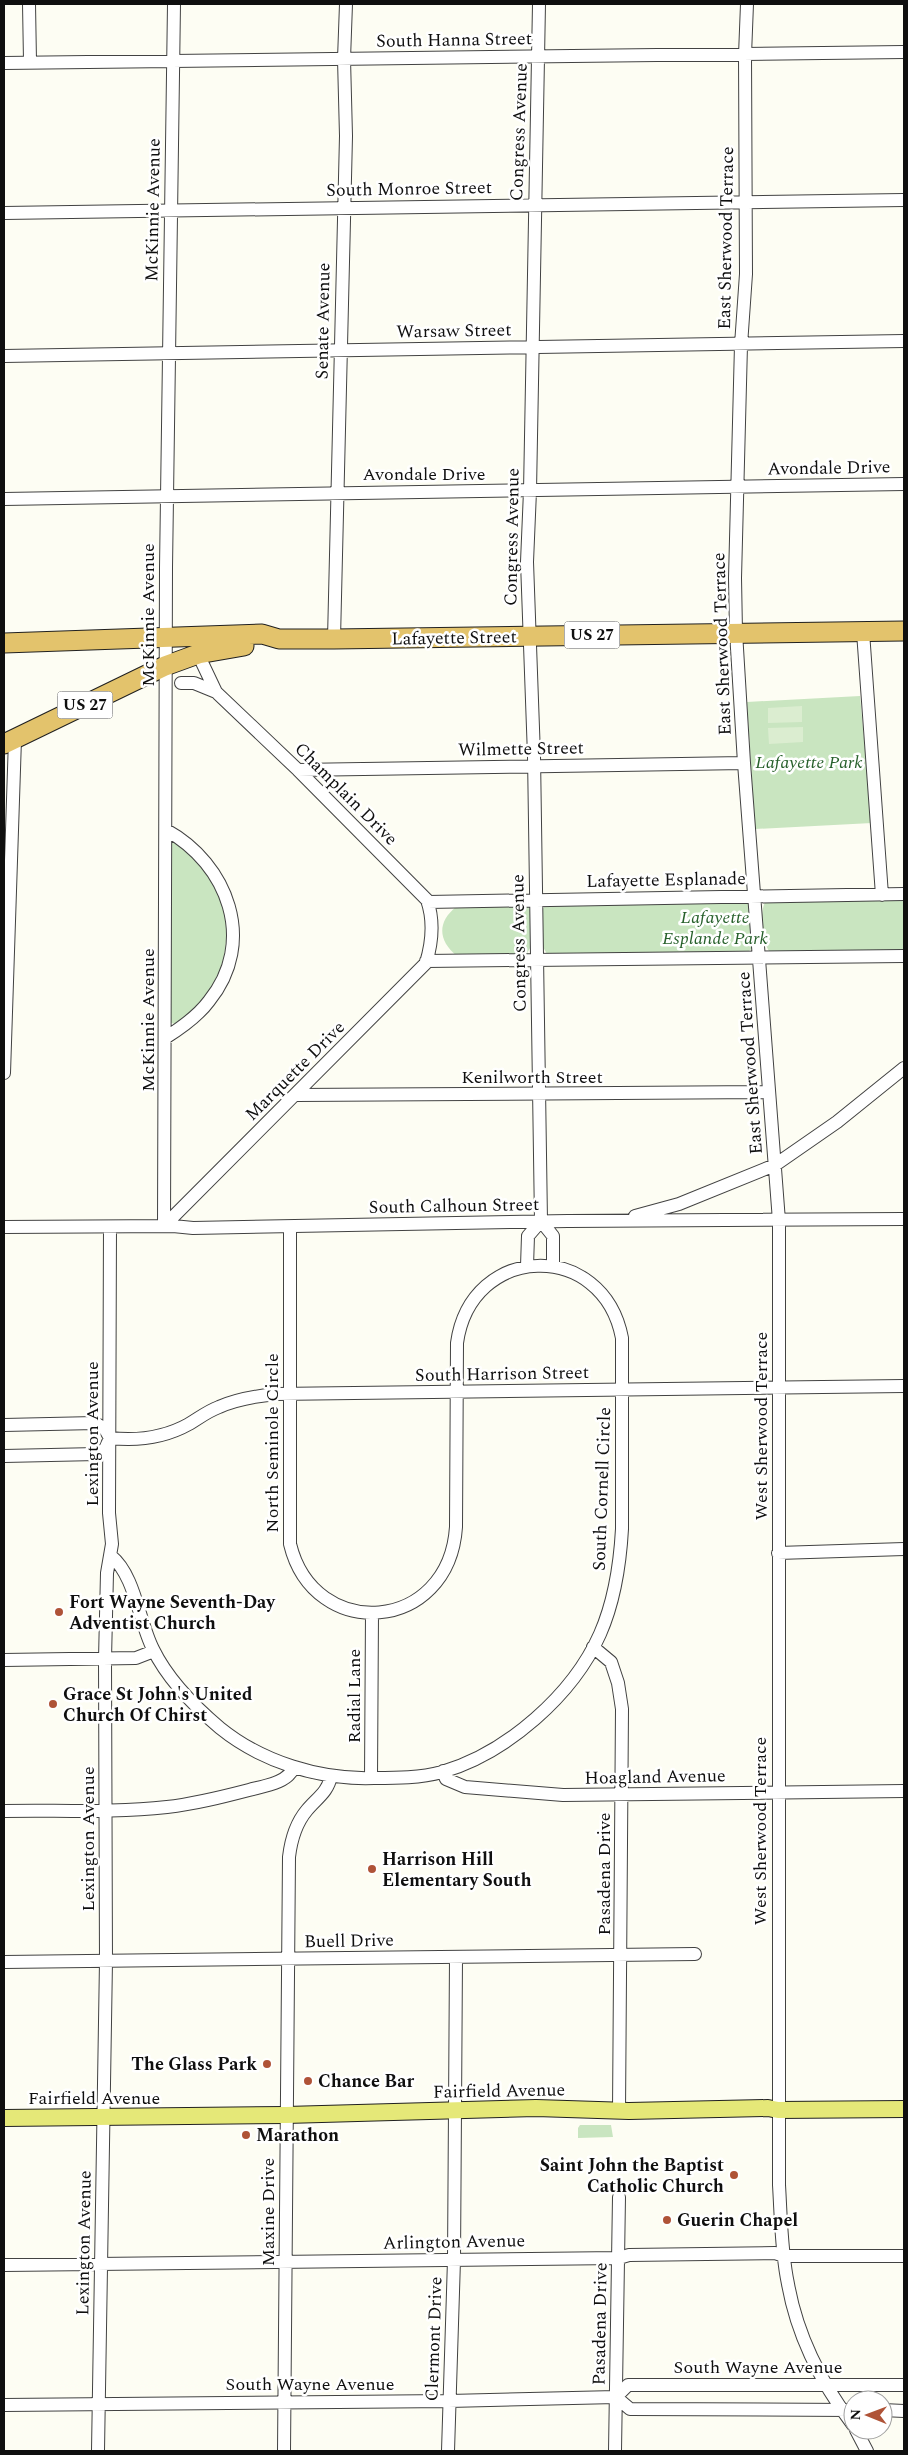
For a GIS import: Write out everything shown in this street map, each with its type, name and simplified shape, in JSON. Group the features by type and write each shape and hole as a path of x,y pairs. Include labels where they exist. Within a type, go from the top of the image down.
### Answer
{"highway":[{"name":"Lafayette Street","path":"4,642 166,639 262,634 280,639 334,639 904,631"},
{"name":"US 27","path":"9,742 166,666 198,654 280,639"}],"main road":[{"name":"Fairfield Avenue","path":"4,2118 455,2112 554,2108 619,2111 768,2108 778,2110 904,2109"}],"street":[{"path":"29,4 30,61"},
{"name":"McKinnie Avenue","path":"164,1226 166,497 174,4"},
{"name":"Senate Avenue","path":"334,639 346,136 344,59 346,4"},
{"name":"Congress Avenue","path":"540,4 527,562 534,766 541,1222"},
{"name":"East Sherwood Terrace","path":"747,4 745,55 746,274 741,345 735,578 736,632 744,763 779,1221"},
{"name":"South Hanna Street","path":"4,63 30,61 173,62 904,52"},
{"name":"South Monroe Street","path":"4,213 904,200"},
{"name":"Warsaw Street","path":"4,356 904,342"},
{"name":"Avondale Drive","path":"4,499 904,484"},
{"path":"863,632 882,895"},
{"name":"Champlain Drive","path":"198,654 216,692 298,770 428,902"},
{"name":"Champlain Drive","path":"181,683 194,683 216,692"},
{"path":"4,1073 9,742"},
{"name":"Wilmette Street","path":"298,770 744,763"},
{"path":"165,1038 182,1028 210,1001 224,976 232,943 230,910 218,878 200,854 184,839 166,830"},
{"name":"Lafayette Esplanade","path":"428,902 904,894"},
{"path":"428,902 431,910 431,931 426,961 904,956"},
{"name":"Marquette Drive","path":"164,1226 296,1095 426,961"},
{"path":"618,1220 679,1204 775,1165 837,1122 904,1068"},
{"name":"Kenilworth Street","path":"296,1095 769,1092"},
{"path":"679,1204 682,1220"},
{"name":"South Calhoun Street","path":"4,1227 290,1227 618,1220 779,1221 904,1219"},
{"name":"West Sherwood Terrace","path":"779,1221 779,2184 788,2285 800,2325 824,2384 843,2405"},
{"path":"528,1266 528,1236 541,1222 552,1236 553,1266"},
{"name":"Lexington Avenue","path":"98,2451 106,1961 105,1659 107,1573 111,1556 110,1227"},
{"name":"North Seminole Circle","path":"290,1227 289,1533 293,1553 304,1576 324,1596 348,1609 372,1613 393,1611 420,1598 433,1588 450,1562 455,1542 456,1527 457,1343 461,1323 469,1304 489,1284 528,1266"},
{"name":"South Cornell Circle","path":"111,1556 123,1567 154,1651 186,1696 222,1729 249,1747 294,1767 331,1776 371,1778 407,1777 443,1771 494,1748 526,1726 560,1694 593,1647 613,1598 621,1554 622,1389 622,1338 611,1308 590,1284 571,1273 553,1266 528,1266"},
{"name":"South Harrison Street","path":"110,1438 136,1439 161,1436 181,1428 220,1406 256,1396 904,1386"},
{"path":"4,1425 95,1423 106,1429 110,1438 105,1449 96,1454 4,1456"},
{"path":"778,1553 904,1549"},
{"name":"Radial Lane","path":"371,1778 372,1613"},
{"name":"Pasadena Drive","path":"593,1647 611,1662 618,1682 622,1709 619,2111"},
{"path":"4,1660 136,1658 154,1651"},
{"path":"4,1811 167,1807 213,1800 278,1782 292,1773 294,1767"},
{"name":"Hoagland Avenue","path":"443,1771 446,1779 465,1787 522,1793 622,1796 904,1791"},
{"name":"Maxine Drive","path":"284,2451 289,1856 291,1840 303,1815 327,1790 331,1776"},
{"name":"Buell Drive","path":"4,1962 696,1954"},
{"name":"Clermont Drive","path":"448,2451 454,2260 456,1958"},
{"name":"Pasadena Drive","path":"615,2451 619,2197"},
{"name":"Arlington Avenue","path":"4,2265 619,2258 629,2255 775,2253 784,2256 904,2256"},
{"name":"South Wayne Avenue","path":"4,2405 449,2401 616,2397 628,2385 904,2385"},
{"path":"616,2397 630,2409 843,2409"}],"green space":[{"name":"Lafayette Park","path":"860,696 872,823 755,829 747,702"},
{"path":"802,706 802,722 768,723 768,708"},
{"path":"803,727 803,742 769,744 768,728"},
{"path":"175,841 197,860 215,887 226,925 226,945 215,981 191,1012 174,1024 170,1022 171,844"},
{"name":"Lafayette Esplande Park","path":"904,898 904,951 770,952 767,948 763,935 762,919 766,901"},
{"name":"Lafayette Esplande Park","path":"748,902 751,907 753,948 746,953 547,954 543,947 542,910 545,906"},
{"path":"528,906 530,910 530,948 526,955 457,956 443,938 442,932 445,919 456,907"},
{"path":"580,2125 611,2125 613,2137 578,2138 578,2128"}],"place":[{"name":"Fort Wayne Seventh-Day Adventist Church","path":"59,1612"},
{"name":"Grace St John's United Church Of Chirst","path":"53,1704"},
{"name":"Harrison Hill Elementary South","path":"372,1869"},
{"name":"The Glass Park","path":"267,2064"},
{"name":"Chance Bar","path":"308,2081"},
{"name":"Marathon","path":"246,2135"},
{"name":"Saint John the Baptist Catholic Church","path":"734,2175"},
{"name":"Guerin Chapel","path":"667,2220"}]}
